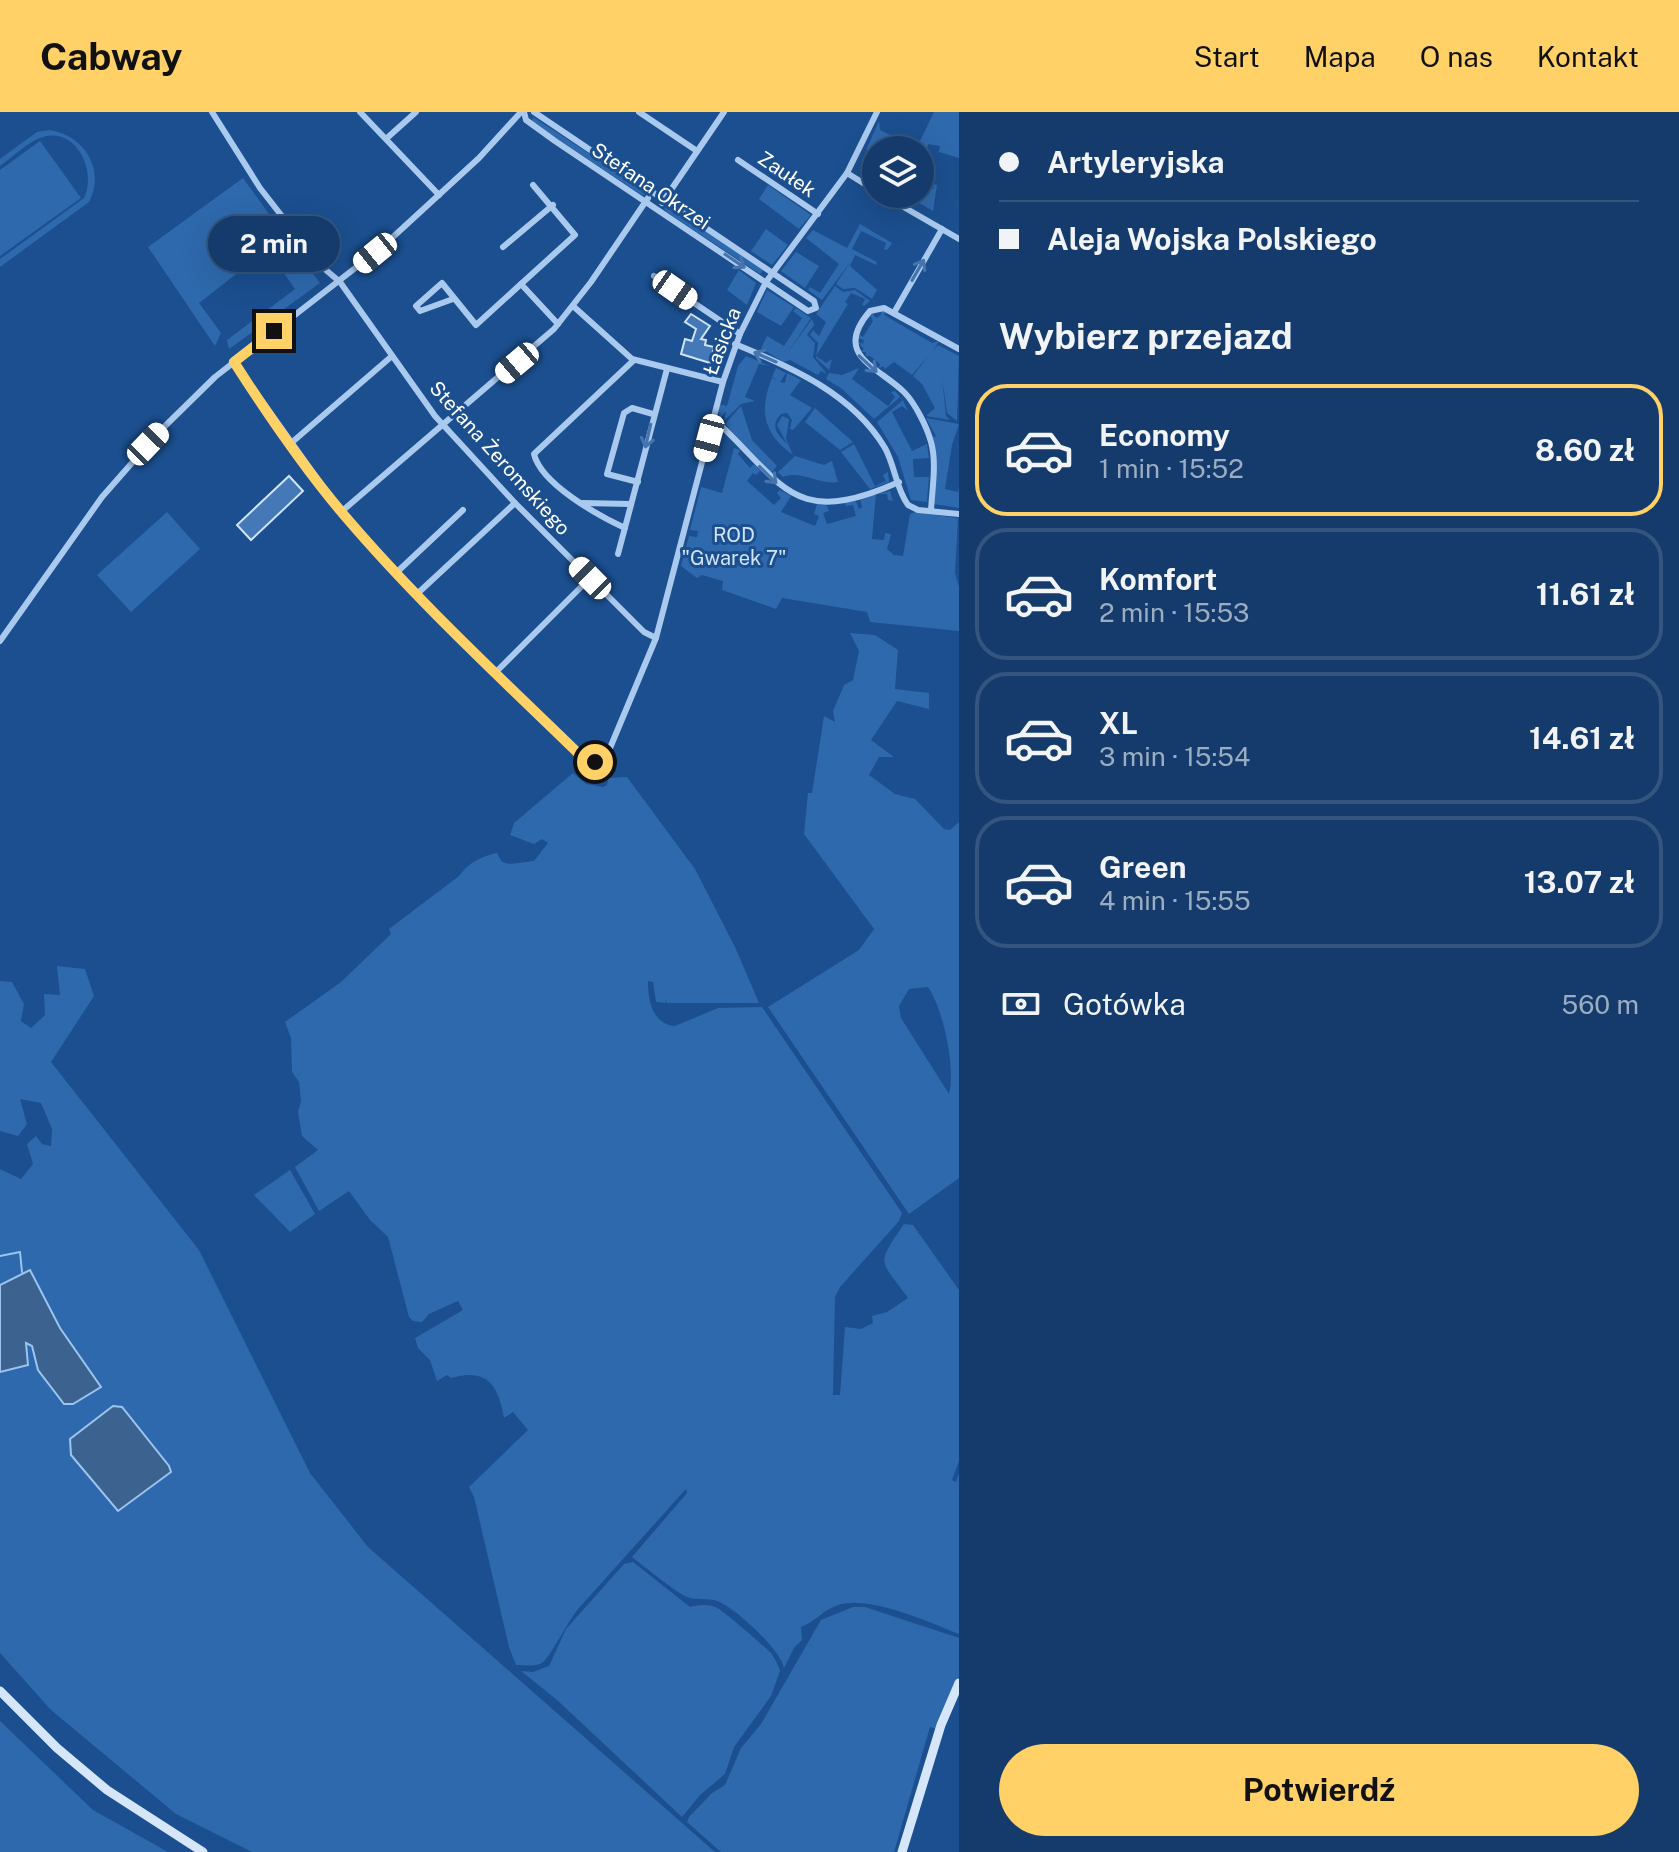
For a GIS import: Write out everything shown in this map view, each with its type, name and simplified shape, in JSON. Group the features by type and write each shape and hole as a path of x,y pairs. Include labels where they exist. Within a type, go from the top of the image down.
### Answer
{"main road":[{"path":"902,1852 941,1725 959,1683"},
{"path":"0,1691 57,1748 107,1790 203,1852"}],"street":[{"name":"Stefana Żeromskiego","path":"212,112 260,188 320,265 340,282 444,426 515,503 644,632 656,638"},
{"path":"387,138 416,112"},
{"path":"0,641 118,476 204,388 340,282 439,195 522,112"},
{"name":"Stefana Okrzei","path":"522,112 526,120 546,134 808,311 816,308 814,301 773,272 534,112"},
{"path":"639,112 697,151"},
{"path":"658,209 724,112"},
{"name":"Łasicka","path":"656,638 735,344 766,282 847,173 877,112"},
{"path":"363,113 439,195"},
{"name":"Zaułek","path":"738,160 818,214"},
{"path":"847,173 862,183"},
{"path":"453,299 420,311 416,306 442,283 476,325 573,239 574,230 533,185"},
{"path":"341,512 444,426 558,324 652,192"},
{"path":"503,247 553,205"},
{"path":"905,208 959,239"},
{"path":"895,311 942,229"},
{"path":"654,276 740,334"},
{"path":"521,284 558,324"},
{"path":"573,306 634,360 723,382"},
{"path":"931,511 933,459 929,437 907,396 861,359 856,334 870,311 877,308 895,311 959,349"},
{"path":"735,344 800,373 854,410 884,447 908,505 959,514"},
{"path":"290,444 392,356"},
{"path":"625,528 572,498 542,469 534,454 634,360"},
{"path":"234,362 341,512 396,573 589,762 601,760 610,748 656,638"},
{"path":"618,554 667,369"},
{"path":"638,482 607,474 624,413 632,408 653,414"},
{"path":"714,419 778,485 801,497 817,502 834,502 899,482"},
{"path":"417,594 515,503"},
{"path":"582,503 631,504"},
{"path":"396,573 463,510"},
{"path":"496,672 590,578"}],"green space":[{"path":"934,112 959,112 959,158 939,152 940,146 934,145 934,136 922,136"},
{"path":"533,117 645,190 645,195 532,122"},
{"path":"879,121 880,130 892,136 872,136"},
{"path":"49,130 61,133 82,146 93,166 94,190 89,202 0,267 0,259 84,198 88,176 86,165 81,154 66,139 55,136 37,139 0,166 0,159 37,132"},
{"path":"40,141 81,198 0,256 0,170"},
{"path":"243,178 285,236 199,303 221,333 215,346 148,247"},
{"path":"768,185 811,215 799,229 759,199"},
{"path":"667,206 764,269 760,274 667,212 664,208"},
{"path":"860,224 892,243 884,250 886,243 861,231 852,249 877,262 876,265 855,255 850,266 877,290 872,299 855,288 843,289 836,284 851,261 822,300 808,290 810,287 820,293 839,264 806,238 813,230 847,248"},
{"path":"766,229 788,245 772,265 751,251"},
{"path":"289,242 320,283 229,349 227,340 295,289 283,272 289,255"},
{"path":"796,252 819,266 805,288 781,271"},
{"path":"739,270 756,283 747,305 727,290"},
{"path":"835,286 843,292 855,290 870,301 864,306 865,299 851,293 845,302 848,304 816,355 818,343 810,335 813,330 819,336 826,322 816,314"},
{"path":"767,290 794,307 781,326 757,312"},
{"path":"796,308 811,318 788,352 812,319 814,325 807,335 815,343 813,357 827,374 821,371 818,375 790,360 783,362 761,348 767,336 784,346 802,318 793,311"},
{"path":"881,309 887,311 884,315 932,343 939,341 933,351 938,345 959,356 957,421 947,413 942,378 946,416 950,420 926,416 935,408 922,384 913,376 929,355 912,375 894,362 885,369 883,366 878,369 880,364 866,356 866,352 860,352 864,349 858,342 863,344 864,340 858,338 859,334 863,337 873,321 870,315 872,313 876,318 881,315"},
{"path":"746,356 770,366 759,364 745,397 755,401 741,404 724,421 726,411 720,419 718,404 727,406 738,366"},
{"path":"816,358 826,363 832,359 829,370"},
{"path":"776,368 786,373 780,382 785,383 787,373 801,380 790,395 812,408 793,430 790,429 792,420 787,413 777,418 775,426 778,434 787,444 777,425 782,416 789,419 786,439 793,455 775,437 766,419 768,389 772,378 778,380 772,377"},
{"path":"859,368 852,379 888,406 895,397 891,392 895,391 900,397 874,419 842,389 826,379 829,373 842,375"},
{"path":"903,400 908,411 902,406 892,412 912,451 927,444 929,458 913,459 914,477 929,477 927,502 911,500 898,457 877,422"},
{"path":"741,406 752,440 777,466 771,473 725,424"},
{"path":"815,408 853,442 840,450 805,422"},
{"path":"926,418 959,424 952,445 945,489 958,492 959,487 959,508 934,504 931,438 936,436"},
{"path":"854,444 875,486 886,481 883,475 888,472 889,482 870,489 841,452"},
{"name":"ROD \"Gwarek 7\"","path":"734,448 740,450 738,454 750,468 754,464 760,471 756,475 753,473 747,481 774,505 781,498 777,493 780,490 791,496 781,512 815,526 819,516 814,514 817,504 826,504 829,511 823,513 827,524 856,516 853,505 846,506 845,502 855,499 859,509 862,507 860,498 876,494 872,539 884,540 885,533 891,534 887,549 894,555 903,556 910,514 915,512 958,518 955,573 959,587 959,631 870,622 867,612 782,598 776,609 722,590 723,581 702,575 697,578 681,566 689,536 697,537 698,531 690,530 701,487 722,493"},
{"path":"795,456 824,465 832,461 838,482 797,475 783,477 778,472"},
{"path":"890,491 893,501 888,500 887,494 877,494"},
{"path":"167,512 200,549 131,612 97,575"},
{"path":"850,633 875,635 898,650 895,689 929,693 929,709 897,701 871,740 894,757 879,757 869,775 895,794 915,799 944,829 950,830 959,822 959,1178 909,1214 768,1007 859,950 874,929 804,834 808,793 812,793 824,716 835,722 833,711 844,685 853,680 859,651","holes":["928,987 943,1023 949,1055 949,1094 901,1018 899,1006 909,989"]},
{"path":"573,773 586,784 603,787 607,785 608,778 627,777 695,869 735,947 759,1003 667,1003 664,998 666,1003 656,1002 653,982 648,981 650,1003 656,1016 675,1026 718,1008 762,1007 902,1213 899,1221 840,1287 835,1297 833,1395 840,1395 845,1327 861,1329 873,1323 872,1316 887,1312 908,1298 891,1276 885,1262 888,1248 904,1224 913,1225 959,1290 959,1461 952,1480 956,1482 959,1473 959,1634 882,1607 851,1603 838,1605 801,1627 802,1640 794,1648 784,1668 774,1650 732,1610 714,1600 686,1597 632,1557 687,1493 686,1489 578,1609 545,1660 536,1665 516,1665 469,1487 528,1430 513,1412 504,1418 498,1396 489,1382 474,1375 451,1378 447,1375 437,1381 430,1360 418,1348 415,1338 463,1310 458,1301 429,1314 422,1322 413,1321 409,1317 388,1237 370,1220 349,1191 319,1211 295,1167 318,1150 302,1136 298,1112 301,1101 299,1082 292,1072 291,1038 285,1022 341,982 391,934 389,929 471,864 497,853 502,862 510,864 534,861 548,843 542,839 534,844 510,835 514,823"},
{"path":"57,966 85,969 94,996 51,1062 199,1250 310,1473 368,1547 715,1852 252,1852 176,1814 51,1710 0,1653 0,1169 21,1179 33,1164 27,1144 36,1136 42,1144 51,1146 52,1129 41,1103 20,1099 27,1124 18,1136 0,1131 0,981 12,982 24,1004 21,1021 31,1028 45,1015 44,994 60,995"},
{"path":"290,1170 315,1214 290,1232 254,1195"},
{"path":"633,1562 690,1607 709,1605 726,1614 771,1653 780,1671 771,1696 734,1747 725,1774 700,1795 682,1817 557,1700 521,1671 533,1672 549,1666 566,1629 624,1564"},
{"path":"853,1607 865,1607 959,1638 959,1676 936,1729 930,1727 894,1852 721,1852 687,1822 689,1817 712,1793 725,1785 741,1748 761,1724 821,1620"},
{"path":"0,1721 93,1810 168,1852 0,1852"}],"shaded area":[{"path":"30,1270 60,1328 101,1387 73,1404 64,1404 38,1370 32,1346 26,1343 28,1365 0,1372 0,1285"},
{"path":"113,1406 122,1407 171,1472 118,1511 71,1455 70,1439"}],"building":[{"path":"691,314 710,326 701,339 706,340 705,345 714,347 710,363 681,354 685,339 692,341 696,329 685,322"},
{"path":"289,476 303,491 251,540 237,525"}],"waterway":[{"path":"0,1256 20,1252 22,1272"}],"route":[{"path":"274,331 234,362 310,471 341,512 410,589 583,758 595,762"}]}
